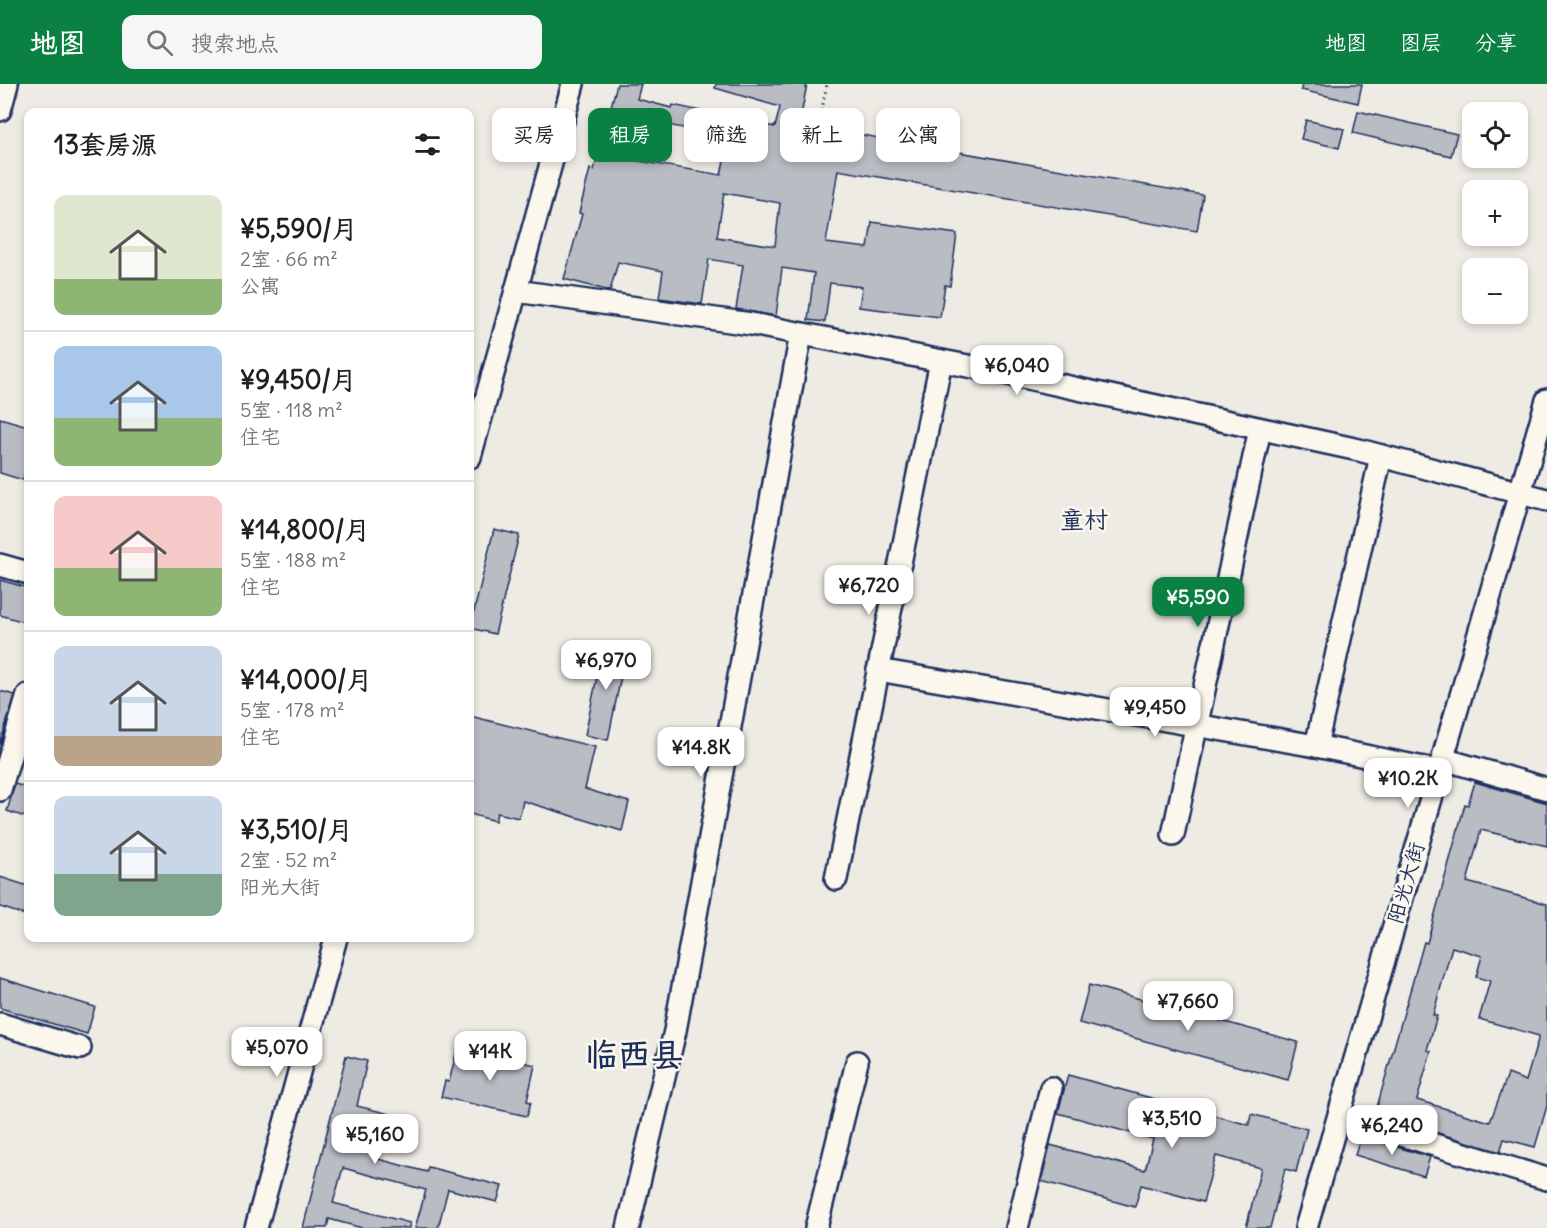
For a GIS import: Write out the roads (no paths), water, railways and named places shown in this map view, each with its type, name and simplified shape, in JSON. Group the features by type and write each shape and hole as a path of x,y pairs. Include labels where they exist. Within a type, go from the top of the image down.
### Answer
{"street":[{"path":"0,110 7,84"},
{"path":"474,443 573,84"},
{"path":"516,291 751,324 941,361 1381,456 1547,500"},
{"path":"628,1228 675,1031 801,334"},
{"path":"836,879 941,361"},
{"name":"阳光大街","path":"1306,1228 1547,400"},
{"path":"1173,836 1260,429"},
{"path":"1316,746 1381,456"},
{"path":"0,565 24,572"},
{"path":"878,670 1316,746 1441,765 1547,789"},
{"path":"0,790 24,709"},
{"path":"256,1228 335,942"},
{"path":"0,1024 80,1048"},
{"path":"816,1228 857,1062"},
{"path":"1017,1228 1051,1088"},
{"path":"1339,1116 1547,1179"}],"district":[{"name":"童村","path":"1084,520"},
{"name":"临西县","path":"634,1054"}]}
